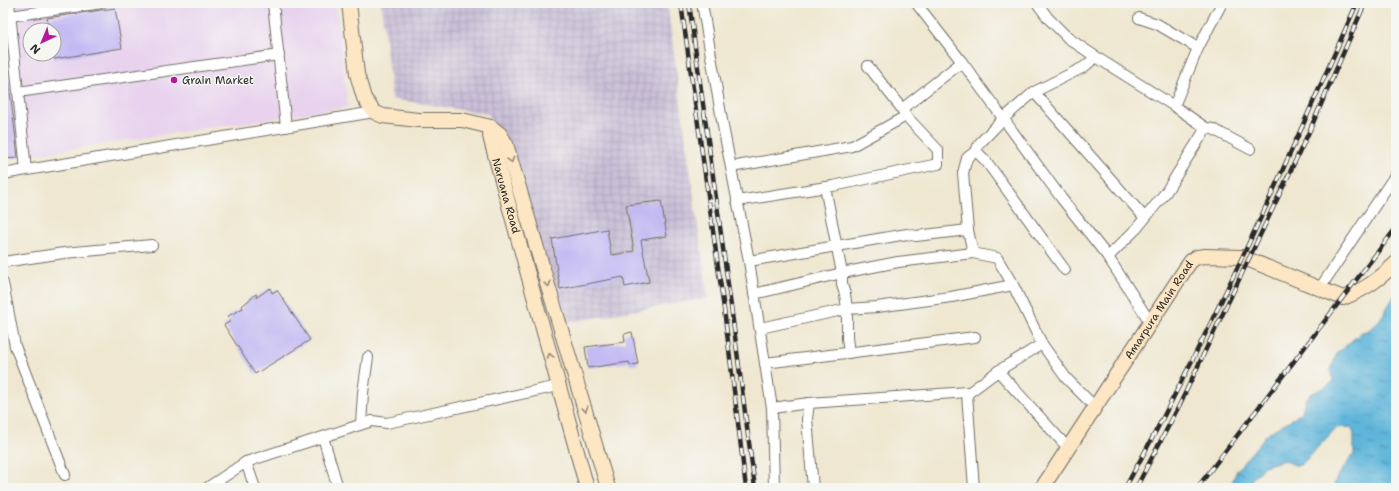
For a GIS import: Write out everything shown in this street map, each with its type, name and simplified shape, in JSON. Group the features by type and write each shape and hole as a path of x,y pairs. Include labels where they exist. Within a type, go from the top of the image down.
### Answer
{"street":[{"path":"9,3 26,170"},
{"path":"10,16 102,3"},
{"path":"273,3 286,127"},
{"path":"349,3 357,74 364,98 374,112 382,116 418,120 462,120 491,127 500,134 507,147 608,488"},
{"path":"702,3 749,262 772,408 774,488"},
{"path":"916,3 1004,118 1062,199 1108,257 1150,322"},
{"path":"1037,3 1048,18 1068,38 1206,128 1213,129 1250,148"},
{"path":"1174,106 1198,48 1222,3"},
{"path":"1139,18 1157,24 1198,48"},
{"path":"18,92 279,55"},
{"path":"973,253 968,230 963,173 967,158 976,152 979,144 1004,118 1034,92 1084,67 1096,57"},
{"path":"731,167 852,146 880,132 962,62"},
{"path":"737,201 825,187 938,164 938,150 904,113 868,66"},
{"path":"1034,92 1145,218"},
{"path":"3,174 374,112"},
{"name":"Naruana Road","path":"491,127 490,136 492,144 587,488"},
{"path":"1108,257 1145,218 1166,192 1206,128"},
{"path":"976,152 986,161 1065,270"},
{"path":"1320,288 1396,174"},
{"path":"825,187 842,272 842,286 845,294 847,309 847,338 849,353"},
{"path":"749,262 907,234 916,236 968,230"},
{"path":"3,262 64,253 152,245"},
{"path":"754,294 842,272 898,262 973,253 997,258 1013,285 1042,344 1066,378 1095,407"},
{"name":"Amarpura Main Road","path":"1042,488 1186,268 1197,257 1242,257 1343,298 1368,287 1396,263"},
{"path":"3,282 16,346 65,475"},
{"path":"760,328 847,309 877,307 951,297 1013,285"},
{"path":"765,363 975,337"},
{"path":"772,408 809,403 968,392 998,371 1042,344"},
{"path":"361,424 368,356"},
{"path":"998,371 1068,448"},
{"path":"207,488 246,462 361,424 372,421 387,423 558,386"},
{"path":"968,392 966,398 974,488"},
{"path":"809,403 807,419 813,488"},
{"path":"323,437 338,488"},
{"path":"246,462 255,488"}],"shaded area":[{"name":"Grain Market","path":"3,3 336,3 348,107 3,159"},
{"path":"381,3 667,3 708,298 569,322 488,114 392,99"}],"water":[{"path":"1396,294 1396,488 1333,488 1337,477 1354,454 1354,435 1353,430 1350,427 1336,428 1302,464 1297,466 1284,460 1264,466 1245,487 1231,485 1237,470 1267,434 1302,413 1304,403 1307,398 1331,383 1333,380 1331,370 1337,353 1362,332 1373,327 1378,322"}],"building":[{"path":"115,8 122,48 62,58 62,22 48,22 47,18"},
{"path":"3,82 9,82 18,158 3,159"},
{"path":"661,201 667,236 641,240 649,282 625,287 623,277 560,289 552,239 607,229 611,254 613,255 634,251 626,205"},
{"path":"270,288 272,293 277,290 310,340 255,374 224,325 231,321 228,316 243,308 242,306 256,294 257,297"},
{"path":"632,332 638,364 630,365 629,362 588,368 585,347 625,342 624,334"}],"railway":[{"path":"681,3 724,309 746,488"},
{"path":"689,3 755,488"},
{"path":"1125,488 1221,302 1357,3"},
{"path":"1136,488 1179,406 1309,132 1365,3"},
{"path":"1197,488 1396,228"}],"place":[{"name":"Grain Market","path":"174,80"}]}
